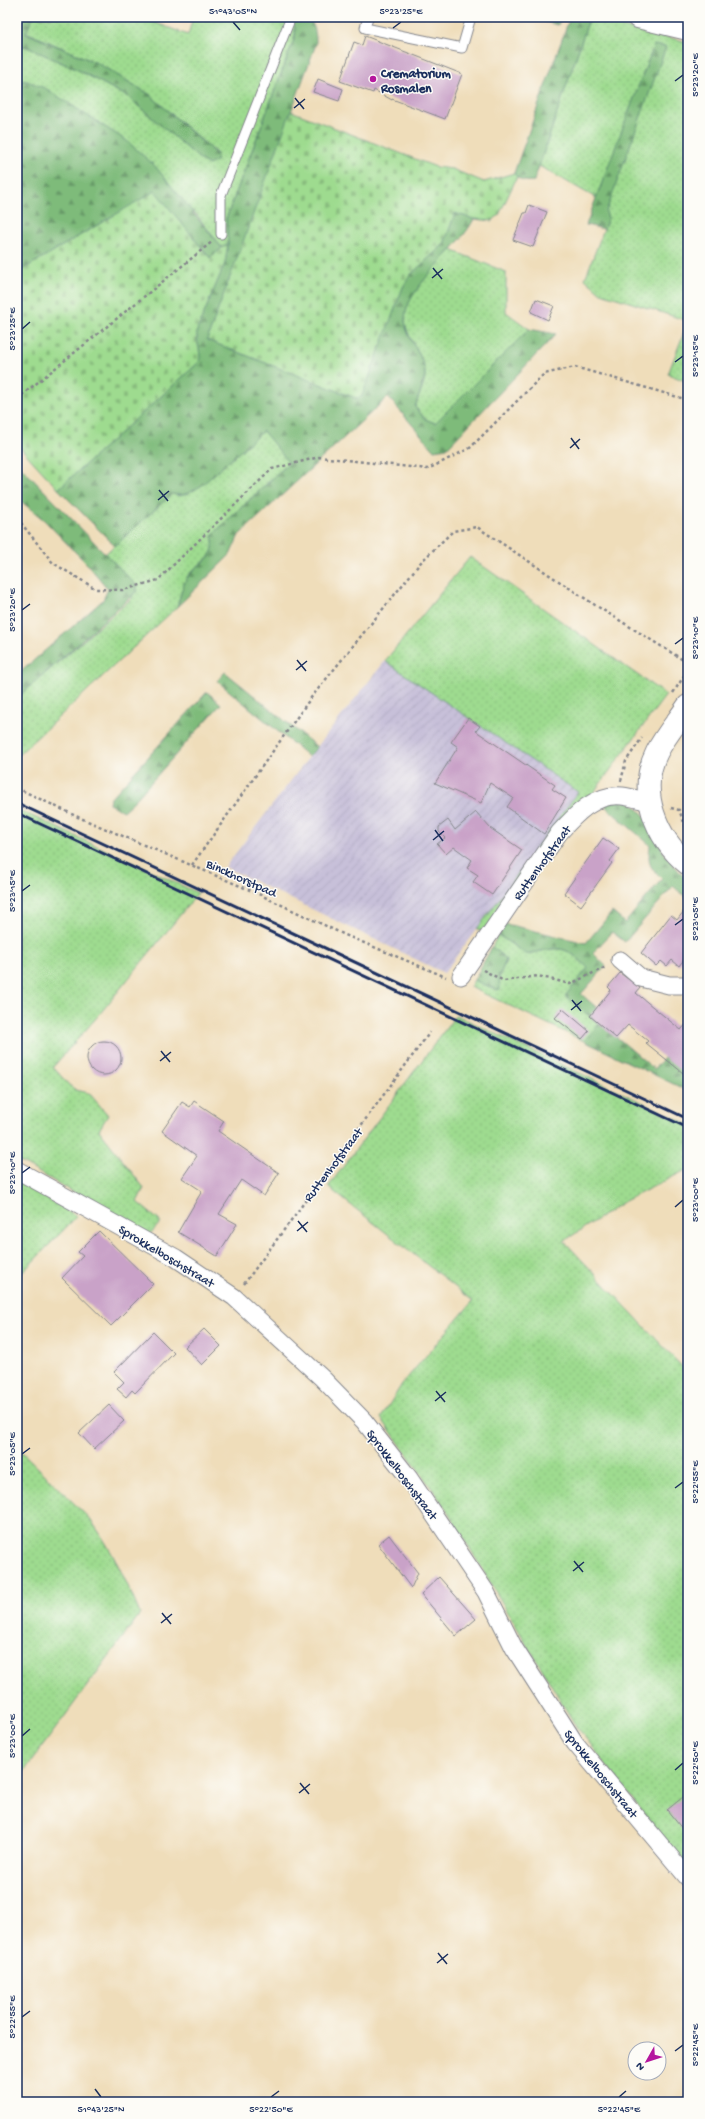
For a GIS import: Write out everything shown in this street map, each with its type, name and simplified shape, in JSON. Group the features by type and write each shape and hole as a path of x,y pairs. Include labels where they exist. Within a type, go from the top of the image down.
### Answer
{"street":[{"path":"638,17 688,29"},
{"path":"688,706 657,752 649,775 650,802 655,822 681,859 688,864"},
{"name":"Ruttenhofstraat","path":"465,969 559,833 578,812 605,796 621,796 650,802"},
{"path":"620,960 641,978 669,985 688,985"},
{"name":"Sprokkelboschstraat","path":"17,1170 176,1258 234,1297 322,1378 364,1421 409,1478 486,1592 514,1648 575,1743 688,1878"}],"lane":[{"path":"221,234 221,195 291,17"},
{"path":"368,17 366,28 462,48 471,17"}],"path":[{"path":"17,399 221,234"},
{"path":"17,518 53,563 96,590 123,590 158,580 272,469 319,457 428,469 470,448 544,374 575,367 688,400"},
{"path":"17,486 19,489 17,494"},
{"path":"192,866 310,699 421,562 453,531 477,527 595,605 688,663"},
{"name":"Binckhorstpad","path":"17,788 78,817 443,978 465,969"},
{"path":"465,969 504,981 538,976 570,984 620,960"},
{"name":"Ruttenhofstraat","path":"234,1297 430,1032"}],"shaded area":[{"path":"385,661 578,792 444,973 225,867"}],"green space":[{"path":"19,17 33,17 26,33 97,63 149,94 217,155 216,161 209,165 202,161 128,97 80,71 27,47 17,45 17,21"},
{"path":"33,17 140,17 188,35 193,17 283,17 294,24 295,37 226,219 228,243 222,248 196,214 27,81 17,81 17,45 27,47 80,71 128,97 209,165 217,154 149,94 97,63 26,32"},
{"path":"283,17 304,18 312,23 316,35 316,44 207,340 356,398 360,397 403,287 410,275 444,244 455,213 474,219 458,242 417,289 406,312 406,329 424,367 425,375 415,407 425,419 435,423 529,329 556,334 447,448 434,450 388,397 239,535 230,555 177,607 185,581 191,572 210,556 213,544 212,535 289,463 263,431 201,486 184,494 172,494 115,546 58,489 199,362 200,354 197,330 225,263 228,243 226,219 295,37 294,24"},
{"path":"527,17 561,17 558,25"},
{"path":"570,17 589,19 534,181 522,180 514,173"},
{"path":"589,19 688,42 688,321 601,293 585,279 608,218 605,212 611,161 596,198 539,166"},
{"path":"654,45 666,47 606,212 608,218 604,229 586,225"},
{"path":"17,81 27,81 45,88 127,141 155,166 222,248 210,258 200,245 111,217 17,273"},
{"path":"291,111 436,167 452,169 484,182 514,173 517,177 499,215 492,221 474,219 455,213 444,244 410,275 403,287 361,397 356,398 207,340"},
{"path":"155,191 210,258 228,243 225,263 197,330 200,354 199,362 58,489 17,444 17,273"},
{"path":"451,250 506,272 506,312 529,329 435,423 425,419 415,407 423,387 425,375 421,359 406,328 405,320 409,303 418,286"},
{"path":"688,322 688,382 668,374"},
{"path":"263,431 290,462 212,535 213,550 210,555 187,577 182,588 177,607 17,756 17,698 131,599 137,586 105,554 172,494 180,496 189,493"},
{"path":"17,463 137,586 137,591 17,698 17,675 103,600 108,589 88,565 44,520 17,498"},
{"path":"470,557 666,695 542,862 532,854 578,792 385,661"},
{"path":"225,672 317,747 309,757 217,681"},
{"path":"207,692 221,704 136,799 123,811 109,804 110,799"},
{"path":"629,800 647,818 664,853 688,882 688,899 673,886 625,942 612,932 593,953 606,966 581,994 618,1026 612,1033 654,1069 667,1055 688,1073 688,1091 584,1041 599,1024 565,996 588,968 572,954 560,949 554,949 526,954 498,935 506,924 586,943 612,912 625,923 662,879 650,864 650,845 606,807 606,802"},
{"path":"17,809 198,893 98,1016 53,1067 69,1085 76,1090 89,1093 108,1115 99,1130 144,1188 137,1202 161,1222 149,1235 17,1160"},
{"path":"523,867 532,874 486,934 477,929"},
{"path":"498,935 526,954 554,949 566,951 572,954 588,968 566,996 599,1024 584,1041 470,987 474,980 497,990 499,977 506,960 492,947"},
{"path":"492,947 506,960 499,977 500,989 497,990 474,980"},
{"path":"456,1015 688,1124 688,1169 625,1201 564,1241 688,1373 688,1871 574,1723 445,1507 381,1418 402,1384 473,1301 328,1187"},
{"path":"17,1181 77,1216 17,1278"},
{"path":"17,1447 89,1518 118,1564 140,1614 17,1781"}],"building":[{"name":"Crematorium Rosmalen","path":"365,36 462,74 445,119 392,100 374,90 373,93 340,81 354,42 362,45"},
{"path":"318,79 343,89 339,101 313,92"},
{"path":"529,205 547,212 533,247 513,240 524,213 526,213"},
{"path":"536,299 554,306 548,320 531,312"},
{"path":"468,718 480,726 476,731 555,785 552,789 566,798 544,834 507,807 513,798 490,783 481,803 435,783 458,747 451,742"},
{"path":"476,812 490,828 522,850 492,895 473,882 478,875 467,868 472,860 454,847 446,854 437,844 445,838 439,832 439,827 448,820 455,830"},
{"path":"603,838 619,849 610,861 612,863 581,906 564,893"},
{"path":"688,906 688,954 679,966 672,960 667,966 661,961 656,966 641,953 671,915 677,920"},
{"path":"620,973 640,988 636,993 681,1030 688,1022 688,1077 646,1043 648,1041 628,1025 616,1038 590,1016 611,990 608,987"},
{"path":"563,1009 589,1031 582,1039 555,1018"},
{"path":"104,1041 116,1046 121,1058 116,1070 104,1075 92,1070 87,1058 92,1046"},
{"path":"194,1101 224,1121 218,1131 279,1173 264,1196 241,1180 219,1214 237,1224 217,1256 178,1232 202,1191 182,1178 197,1156 162,1131 182,1102 190,1107"},
{"path":"99,1231 153,1284 111,1326 62,1278 83,1256 78,1252"},
{"path":"204,1329 221,1346 202,1365 185,1347"},
{"path":"153,1332 174,1353 135,1393 132,1390 126,1397 117,1389 124,1382 114,1372"},
{"path":"109,1405 124,1421 94,1449 79,1433"},
{"path":"389,1535 418,1573 411,1588 378,1544"},
{"path":"439,1577 476,1619 456,1636 421,1594"},
{"path":"688,1793 688,1836 667,1810"}],"railway":[{"path":"17,803 688,1119"},
{"path":"17,813 688,1128"}],"place":[{"name":"Crematorium Rosmalen","path":"373,79"}]}
